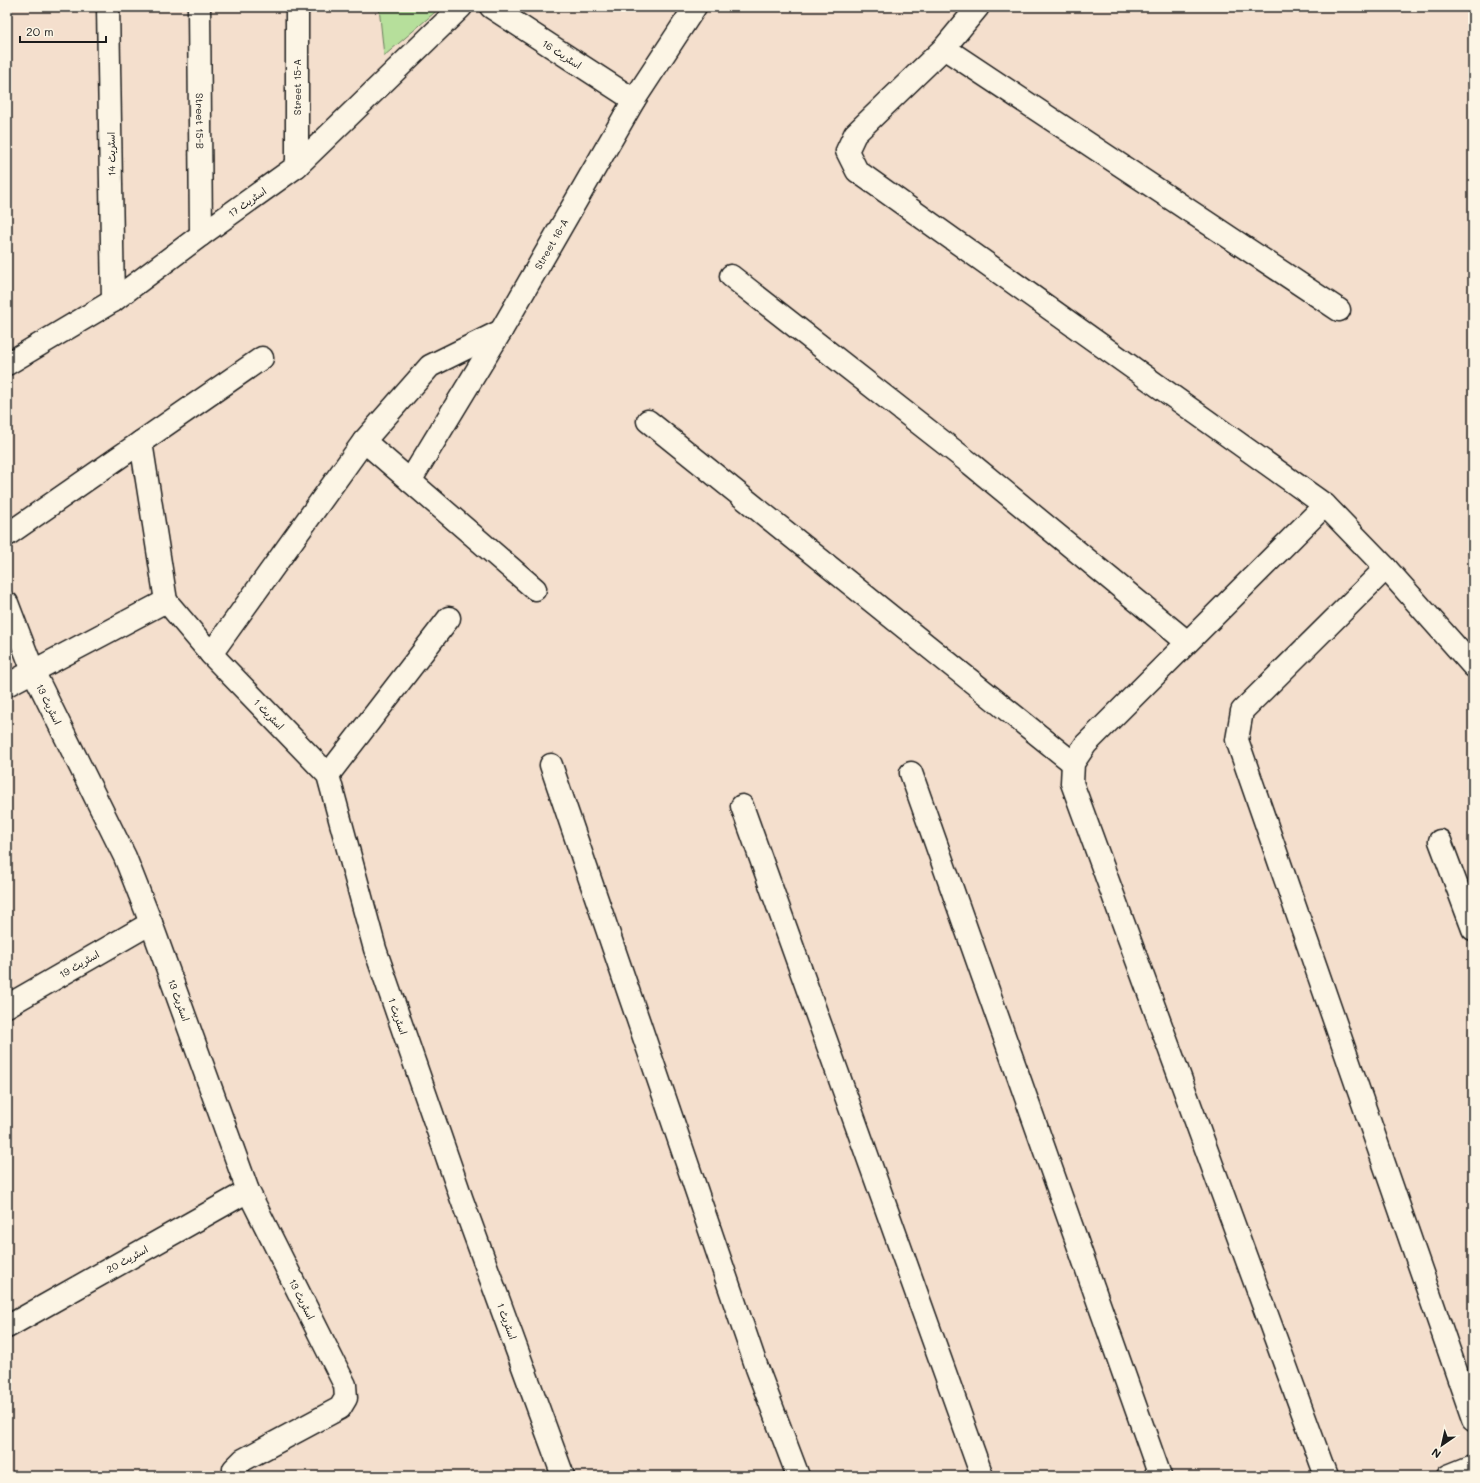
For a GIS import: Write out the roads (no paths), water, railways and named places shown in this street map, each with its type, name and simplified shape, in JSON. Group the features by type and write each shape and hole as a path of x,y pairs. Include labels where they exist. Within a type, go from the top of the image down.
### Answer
{"street":[{"name":"اسٹریٹ 14","path":"108,7 113,301"},
{"name":"Street 15-B","path":"199,7 201,235"},
{"name":"Street 15-A","path":"297,166 298,7"},
{"name":"اسٹریٹ 17","path":"7,364 113,301 297,166 461,7"},
{"name":"اسٹریٹ 16","path":"491,7 634,100"},
{"name":"Street 16-A","path":"410,481 501,331 634,100 695,7"},
{"path":"978,7 944,48 855,134 846,151 858,171 1325,505 1386,568 1473,666"},
{"path":"944,48 1339,310"},
{"path":"731,276 971,464 1187,642"},
{"path":"211,654 364,441 430,366 501,331"},
{"path":"7,535 262,358"},
{"path":"648,421 1073,763"},
{"path":"364,441 535,589"},
{"path":"7,685 166,601 141,442"},
{"path":"1325,505 1086,744 1073,763 1072,783 1326,1476"},
{"path":"1386,568 1242,711 1237,740 1473,1420"},
{"name":"اسٹریٹ 1","path":"166,601 211,654 328,775 374,949 462,1200 563,1476"},
{"name":"اسٹریٹ 13","path":"7,603 33,671 125,857 151,923 248,1191 345,1385 346,1398 340,1408 243,1460 234,1469 235,1476"},
{"path":"328,775 449,618"},
{"path":"551,765 757,1368 798,1476"},
{"path":"911,773 1160,1476"},
{"path":"742,806 982,1476"},
{"path":"1440,841 1473,929"},
{"name":"اسٹریٹ 19","path":"7,1006 151,923"},
{"name":"اسٹریٹ 20","path":"7,1327 248,1191"},
{"path":"1448,1476 1473,1466"}]}
